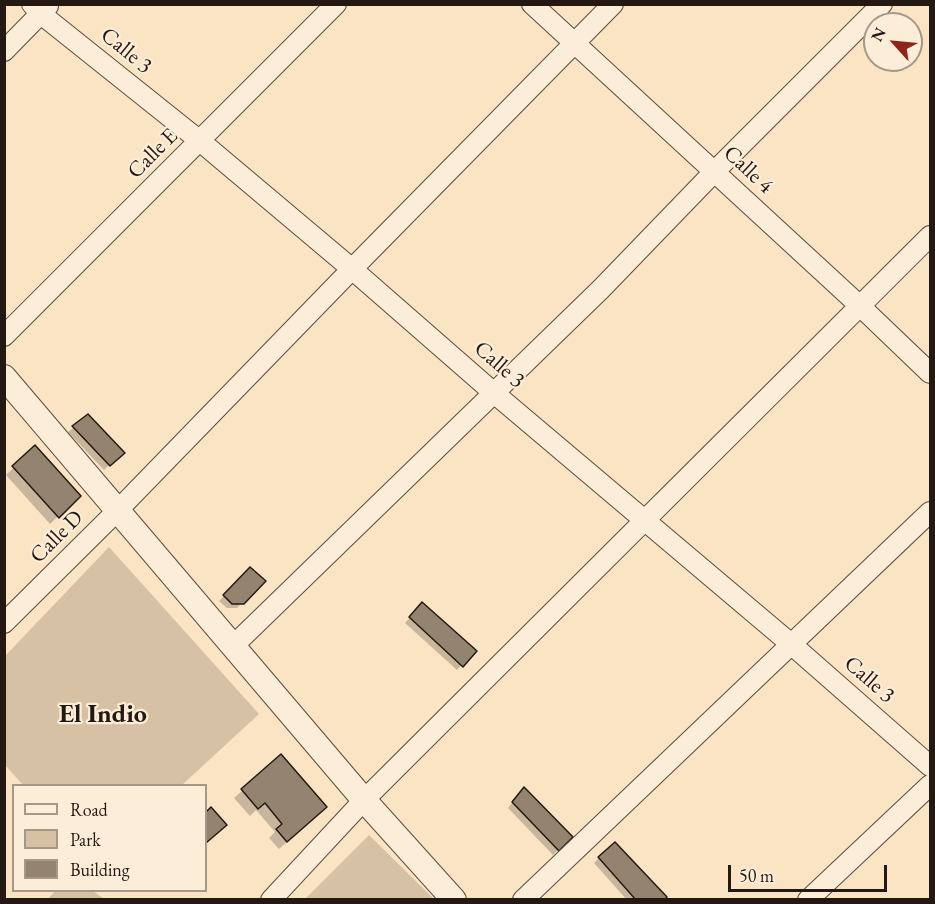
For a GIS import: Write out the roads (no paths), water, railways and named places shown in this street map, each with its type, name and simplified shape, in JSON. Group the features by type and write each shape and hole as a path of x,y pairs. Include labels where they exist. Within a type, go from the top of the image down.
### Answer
{"street":[{"name":"Calle E","path":"4,336 336,4"},
{"name":"Calle 4","path":"532,4 930,373"},
{"name":"Calle D","path":"4,623 118,510 613,4"},
{"path":"233,646 601,289 882,4"},
{"name":"Calle 3","path":"41,8 352,269 494,393 791,644 930,766"},
{"path":"4,51 41,8"},
{"path":"270,900 364,800 930,236"},
{"path":"4,377 364,800 454,900"},
{"path":"523,900 930,512"},
{"path":"808,900 930,785"}],"district":[{"name":"El Indio","path":"103,715"}]}
